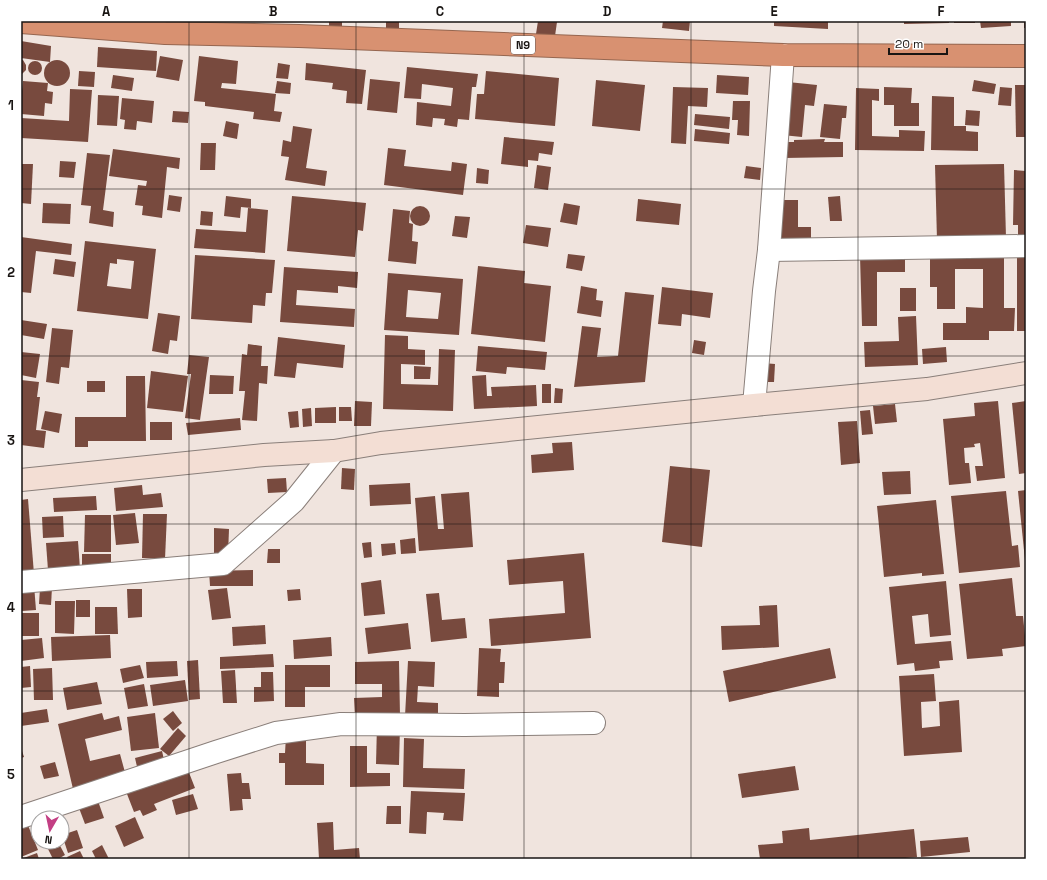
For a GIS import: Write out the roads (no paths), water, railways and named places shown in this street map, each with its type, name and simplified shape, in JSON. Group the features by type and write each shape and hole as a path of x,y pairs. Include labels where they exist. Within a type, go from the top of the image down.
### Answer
{"highway":[{"name":"N9","path":"21,22 165,33 299,36 783,55 1026,56"}],"street":[{"path":"754,405 783,55"},
{"path":"768,250 1026,246"},
{"path":"21,480 264,455 334,451 381,443 926,389 1026,373"},
{"path":"21,582 223,564 294,501 334,451"},
{"path":"21,818 276,733 340,724 465,725 594,723"}]}
